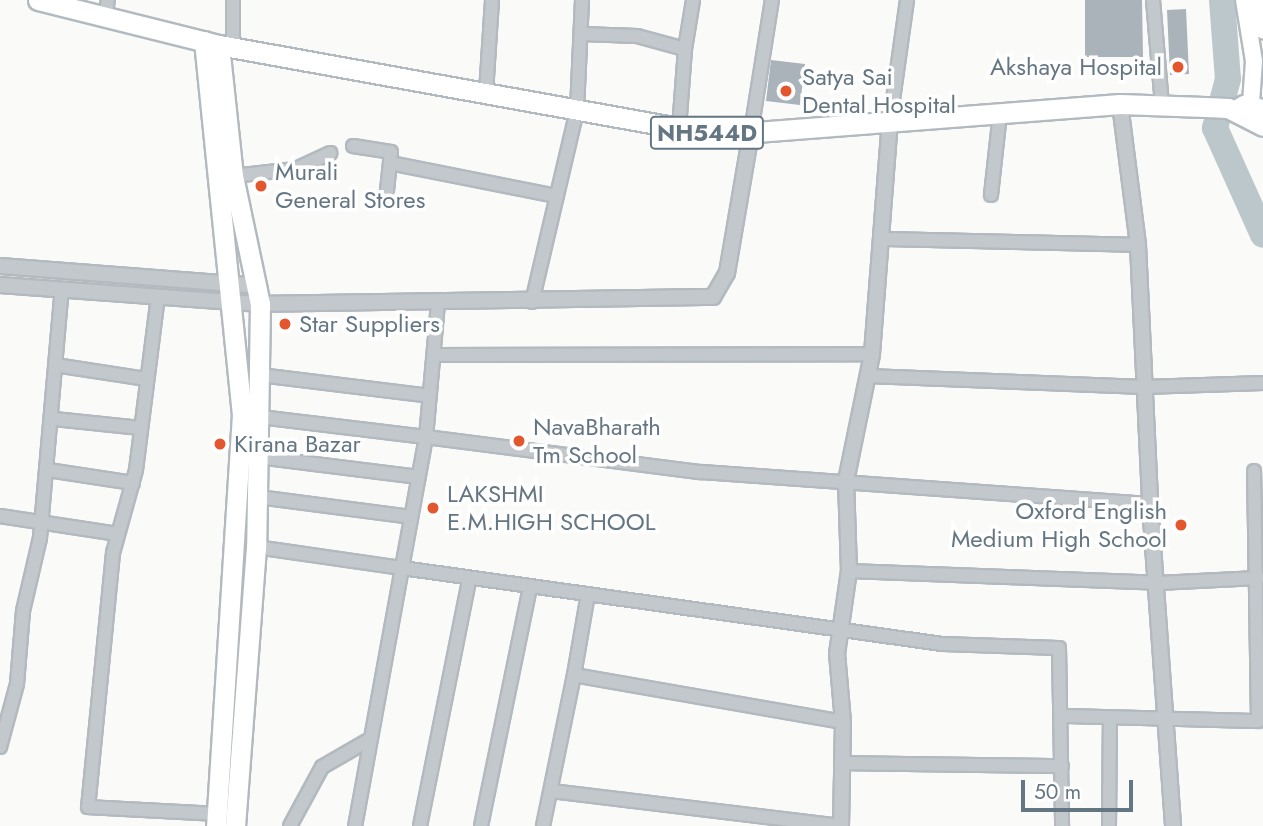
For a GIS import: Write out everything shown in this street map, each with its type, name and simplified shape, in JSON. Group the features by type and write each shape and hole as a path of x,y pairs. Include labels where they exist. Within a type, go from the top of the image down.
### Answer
{"highway":[{"name":"NH544D","path":"38,0 107,9 219,44 717,135 1120,104 1250,112"},
{"path":"219,44 233,176 260,295 256,547 235,826"},
{"path":"217,820 242,414 232,293 219,44"}],"main road":[{"path":"1244,0 1253,45 1250,112"},
{"path":"1257,0 1263,30"},
{"path":"1250,112 1263,76"}],"street":[{"path":"219,44 233,0"},
{"path":"486,93 492,0"},
{"path":"532,303 577,110 582,0"},
{"path":"679,128 685,50 693,0"},
{"path":"0,266 232,293 438,303 532,303 713,296 727,273 772,0"},
{"path":"551,791 841,826 844,722 837,654 849,571 846,481 873,354 890,121 907,0"},
{"path":"1153,0 1162,106"},
{"path":"582,34 636,36 685,50"},
{"path":"1120,104 1138,245 1150,504 1158,583 1163,719 1173,826"},
{"path":"991,195 1000,113"},
{"path":"353,146 390,151 386,200"},
{"path":"233,176 296,169 330,153"},
{"path":"390,163 557,196"},
{"path":"881,239 1138,245"},
{"path":"0,285 159,296 232,293"},
{"path":"0,747 17,684 23,611 42,521 54,419 55,365 62,289"},
{"path":"159,296 133,483 118,534 88,807 217,820"},
{"path":"355,826 367,741 426,437 438,303"},
{"path":"435,355 873,354"},
{"path":"55,365 147,379"},
{"path":"260,375 430,396"},
{"path":"868,376 1144,387 1263,383"},
{"path":"260,417 701,472 1150,504"},
{"path":"54,419 141,428"},
{"path":"258,457 419,477"},
{"path":"48,470 133,483"},
{"path":"1062,716 1261,722 1254,471"},
{"path":"258,498 411,517"},
{"path":"0,516 118,534"},
{"path":"256,547 469,580 841,627 942,644 1059,648 1062,826"},
{"path":"849,571 1158,583 1258,578"},
{"path":"420,826 469,580"},
{"path":"481,826 530,588"},
{"path":"543,826 588,594"},
{"path":"574,675 844,722"},
{"path":"1109,826 1110,718"},
{"path":"290,826 322,767 367,741"},
{"path":"841,763 1062,766"}],"building":[{"path":"1085,0 1142,0 1143,57 1085,57"},
{"path":"1186,9 1189,74 1170,75 1167,10"},
{"path":"771,60 805,64 800,105 766,101"}],"waterway":[{"path":"1222,0 1228,79 1215,128 1263,235"}],"place":[{"name":"Akshaya Hospital","path":"1178,67"},
{"name":"Satya Sai Dental Hospital","path":"786,91"},
{"name":"Murali General Stores","path":"261,186"},
{"name":"Star Suppliers","path":"285,324"},
{"name":"NavaBharath Tm School","path":"519,441"},
{"name":"Kirana Bazar","path":"220,444"},
{"name":"LAKSHMI E.M.HIGH SCHOOL","path":"433,508"},
{"name":"Oxford English Medium High School","path":"1181,525"}]}
